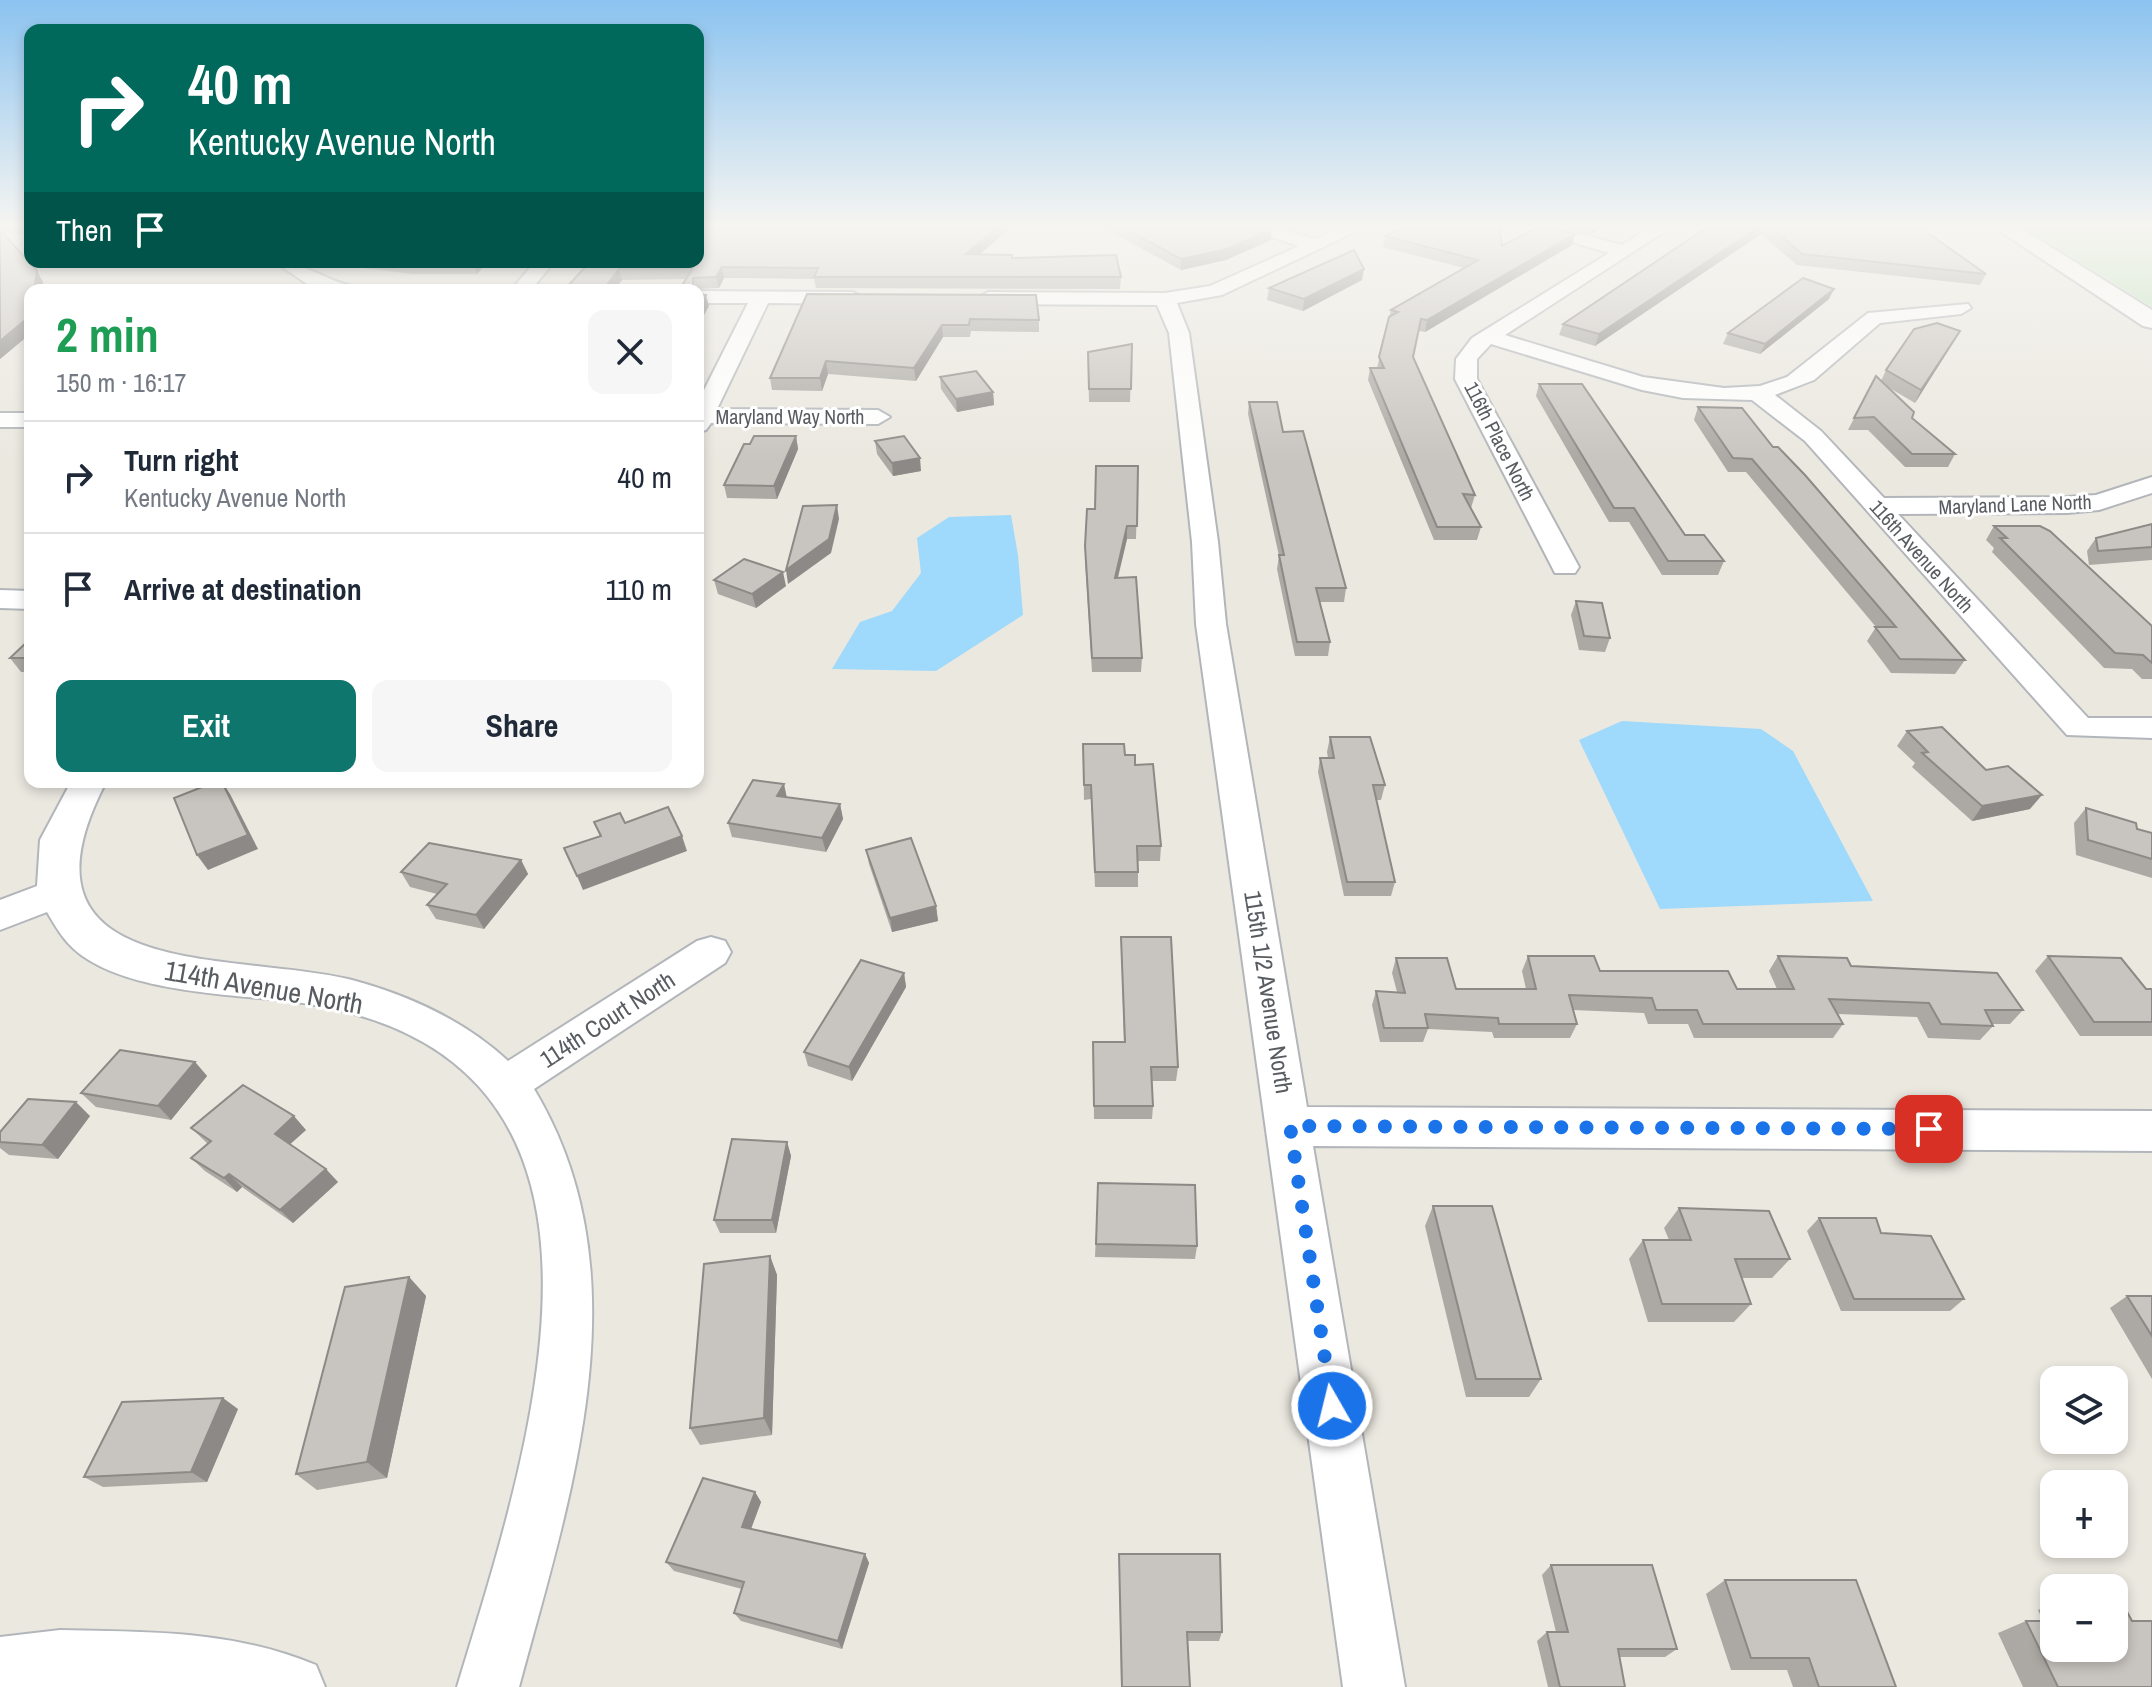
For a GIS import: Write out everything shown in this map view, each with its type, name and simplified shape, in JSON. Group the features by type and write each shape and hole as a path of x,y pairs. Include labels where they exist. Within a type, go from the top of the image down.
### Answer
{"street":[{"path":"704,412 758,303"},
{"name":"115th 1/2 Avenue North","path":"1167,303 1179,333 1205,542 1211,624 1374,1687"},
{"name":"116th Place North","path":"1541,303 1488,336 1468,352 1463,365 1466,379 1565,567"},
{"path":"2123,303 2152,321"},
{"path":"1488,336 1648,385 1708,393 1758,393 1808,374 1863,323 1875,317 1961,308"},
{"name":"116th Avenue North","path":"1758,393 1813,436 2079,728 2152,728"},
{"name":"Maryland Way North","path":"704,420 878,417"},
{"path":"0,420 24,420"},
{"name":"Maryland Lane North","path":"1876,506 2067,505 2099,502 2152,485"},
{"path":"0,599 24,600"},
{"name":"114th Avenue North","path":"86,788 56,840 51,868 56,893 69,923 98,948 138,966 351,996 423,1023 474,1055 504,1086 533,1126 553,1185 570,1272 564,1381 539,1504 488,1687"},
{"path":"0,916 56,893"},
{"name":"114th Court North","path":"504,1086 711,952"},
{"path":"1290,1126 2152,1131"},
{"path":"0,1667 60,1660 201,1664 294,1687"}],"water":[{"path":"1011,515 1023,615 936,671 832,669 860,622 892,611 921,573 917,538 949,517"},
{"path":"1622,721 1761,729 1793,751 1873,901 1660,909 1579,740"}],"building":[{"path":"0,303 24,303 24,321 0,341"},
{"path":"803,303 1037,303 1039,320 970,319 969,325 942,325 914,368 826,361 820,378 770,378"},
{"path":"1404,303 1457,303 1427,320 1421,319 1413,357 1475,495 1463,494 1481,527 1437,527 1370,368 1384,368 1379,357 1389,317 1398,312 1391,310"},
{"path":"1595,303 1646,303 1599,334 1563,324"},
{"path":"1769,303 1817,303 1765,344 1728,333"},
{"path":"1937,323 1960,331 1921,390 1886,370 1914,329"},
{"path":"1132,344 1131,389 1089,389 1088,352"},
{"path":"976,371 993,392 956,399 940,377"},
{"path":"1876,376 1914,412 1912,418 1955,454 1912,454 1874,417 1854,418"},
{"path":"1539,384 1582,384 1685,535 1704,535 1724,561 1668,561 1634,508 1614,508"},
{"path":"1249,402 1277,402 1283,432 1303,431 1346,588 1316,588 1330,642 1297,642 1279,555 1284,555"},
{"path":"1698,407 1742,408 1773,447 1778,447 1805,475 1965,660 1900,659 1875,627 1896,627 1752,459 1733,458"},
{"path":"754,436 796,436 774,486 724,485 744,444 750,444"},
{"path":"904,436 920,458 892,463 875,441"},
{"path":"1096,466 1138,466 1137,526 1127,526 1115,578 1136,577 1142,658 1092,658 1085,546 1087,509 1095,509"},
{"path":"837,505 829,539 786,570 803,506"},
{"path":"2152,524 2152,547 2098,551 2096,538"},
{"path":"1994,526 2040,526 2050,531 2152,626 2152,663 2143,655 2115,653 2000,538 2007,538"},
{"path":"744,559 783,572 752,594 714,580"},
{"path":"1576,601 1602,603 1610,638 1584,636"},
{"path":"24,645 24,658 10,658"},
{"path":"1942,727 1986,770 2008,766 2042,795 1982,806 1922,753 1928,752 1907,731"},
{"path":"1330,737 1370,737 1385,785 1373,785 1395,882 1347,882 1320,758 1334,758"},
{"path":"1083,744 1124,744 1125,755 1135,755 1135,765 1153,764 1161,846 1137,846 1138,872 1095,872 1091,785 1084,785"},
{"path":"753,780 784,784 777,796 840,804 822,838 728,823"},
{"path":"200,788 225,788 248,835 197,855 174,798"},
{"path":"668,807 682,836 577,876 564,848 601,836 594,822 620,813 625,823"},
{"path":"2086,808 2136,823 2137,829 2152,833 2152,859 2088,840"},
{"path":"911,838 936,906 890,918 866,850"},
{"path":"429,843 521,860 476,915 427,905 447,884 401,872"},
{"path":"1121,937 1171,937 1178,1067 1151,1067 1153,1106 1094,1106 1093,1042 1125,1042"},
{"path":"1528,956 1594,956 1600,971 1728,971 1737,989 1794,989 1778,956 1847,958 1851,966 1997,973 2023,1010 1985,1010 1993,1026 1941,1024 1929,1003 1829,999 1843,1024 1703,1024 1697,1010 1656,1010 1652,998 1569,995 1577,1024 1499,1024 1498,1018 1425,1014 1428,1028 1384,1028 1376,991 1405,993 1396,958 1447,958 1456,989 1536,989"},
{"path":"2048,956 2121,958 2146,989 2152,989 2152,1022 2094,1022"},
{"path":"861,960 904,973 849,1067 804,1052"},
{"path":"120,1050 195,1062 158,1106 81,1093"},
{"path":"243,1085 294,1116 275,1134 326,1169 280,1210 229,1174 224,1178 191,1158 211,1141 191,1128"},
{"path":"28,1099 76,1102 42,1145 0,1142 0,1132"},
{"path":"732,1139 787,1142 772,1220 714,1220"},
{"path":"1098,1183 1195,1185 1197,1246 1096,1244"},
{"path":"1433,1206 1492,1206 1541,1379 1476,1379"},
{"path":"1679,1208 1769,1211 1790,1259 1735,1259 1751,1304 1662,1304 1643,1240 1691,1240"},
{"path":"1819,1218 1876,1218 1881,1233 1931,1236 1964,1299 1854,1299"},
{"path":"770,1256 764,1418 690,1428 704,1264"},
{"path":"409,1277 367,1462 296,1474 345,1287"},
{"path":"2127,1296 2152,1296 2152,1336"},
{"path":"223,1398 191,1472 84,1477 122,1402"},
{"path":"703,1478 755,1492 742,1527 865,1554 838,1641 734,1613 744,1582 666,1562"},
{"path":"1119,1554 1220,1554 1222,1632 1187,1632 1190,1687 1122,1687"},
{"path":"1551,1565 1652,1565 1677,1649 1618,1649 1625,1687 1560,1687 1547,1632 1568,1632"},
{"path":"1725,1580 1856,1580 1896,1687 1819,1687 1809,1658 1751,1658"},
{"path":"2128,1614 2132,1621 2152,1621 2152,1687 2058,1687 2046,1662 2128,1662"},
{"path":"2026,1621 2040,1621 2040,1650"}],"route":[{"path":"1332,1406 1290,1126 1929,1129"}]}
